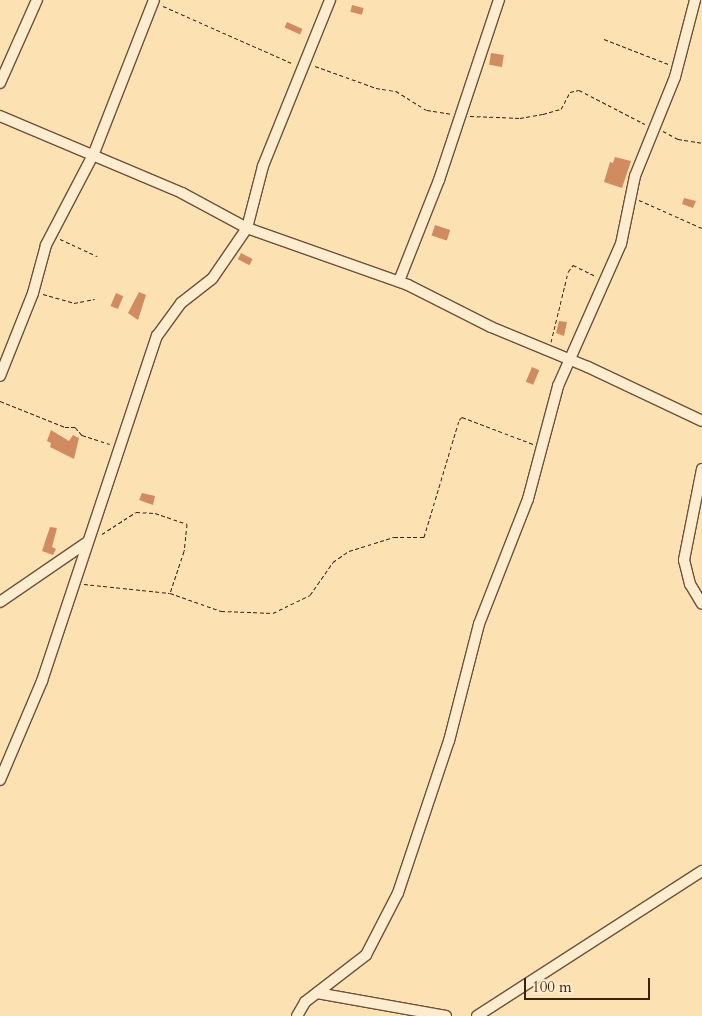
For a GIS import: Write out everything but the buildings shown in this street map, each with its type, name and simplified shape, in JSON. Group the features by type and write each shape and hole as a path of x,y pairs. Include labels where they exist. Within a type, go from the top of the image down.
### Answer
{"street":[{"path":"0,83 36,0"},
{"path":"0,780 42,681 118,446 157,336 181,303 212,279 247,228 263,166 330,0"},
{"path":"398,281 439,180 498,0"},
{"path":"297,1016 305,1002 366,956 398,893 449,741 479,624 528,499 558,386 621,244 635,176 656,127 678,67 695,0"},
{"path":"0,376 33,294 52,232 94,153 152,1"},
{"path":"0,116 94,153 182,193 247,228 398,281 702,421"},
{"path":"702,468 684,560 690,584 702,604"},
{"path":"0,602 86,543"},
{"path":"477,1016 702,871"},
{"path":"317,993 446,1016"}],"path":[{"path":"152,1 303,64 376,88 396,91 427,110 459,115 520,118 561,109 570,92 580,90 639,122 656,127 678,139 702,143"},
{"path":"604,39 678,67"},
{"path":"631,196 702,228"},
{"path":"52,232 58,239 97,256"},
{"path":"547,351 555,332 564,284 570,268 577,266 604,279"},
{"path":"33,294 74,303 94,299"},
{"path":"0,401 65,427 75,427 82,435 118,446"},
{"path":"74,583 170,593 221,611 273,613 310,595 332,562 349,551 394,537 424,537 459,420 462,417 543,448"},
{"path":"100,535 136,512 155,513 188,524 184,551 170,593"}]}
